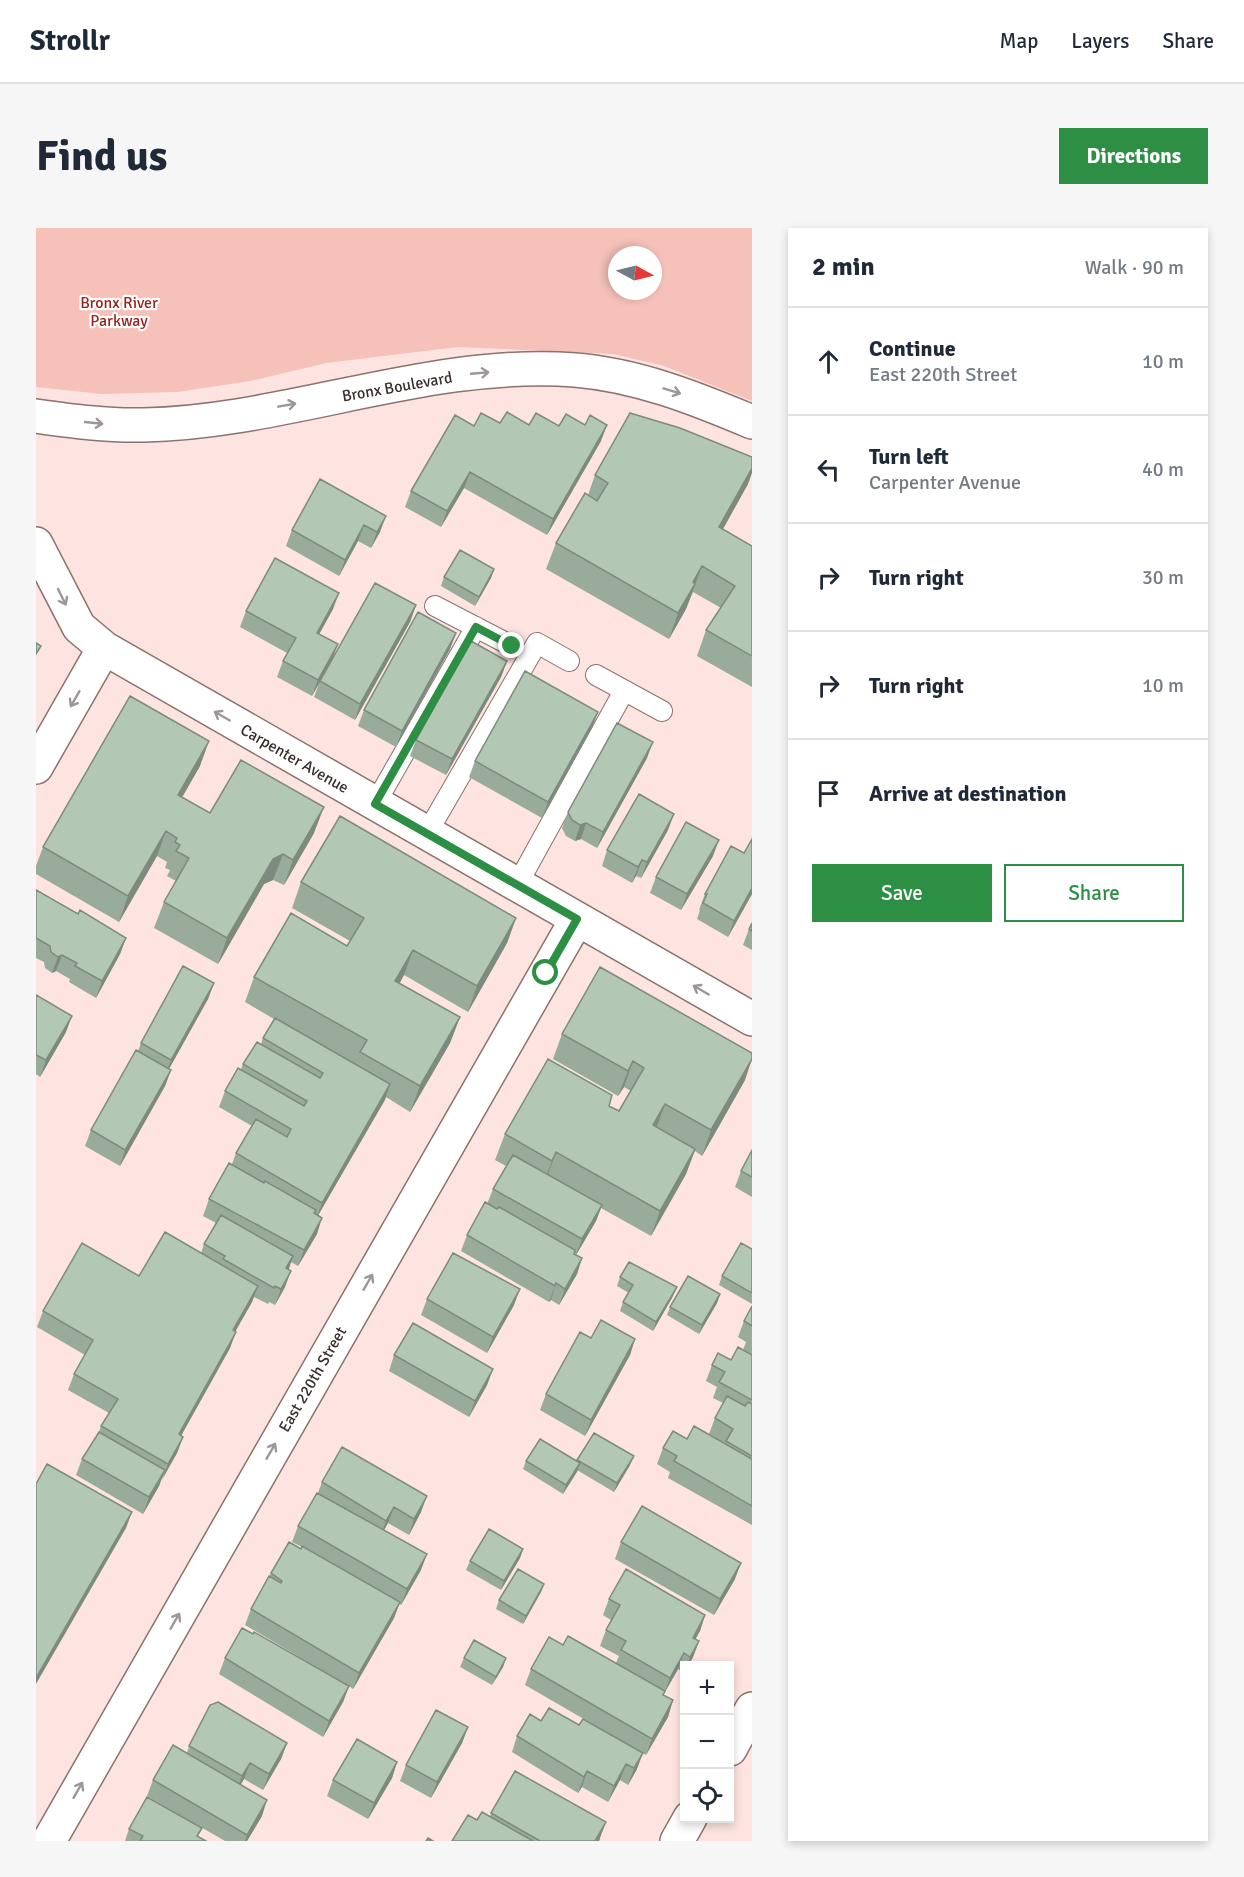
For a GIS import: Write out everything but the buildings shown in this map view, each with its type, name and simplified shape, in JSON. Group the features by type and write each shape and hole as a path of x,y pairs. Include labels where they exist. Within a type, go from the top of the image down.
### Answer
{"street":[{"name":"Bronx Boulevard","path":"36,416 102,424 165,423 224,417 462,374 565,370 643,382 681,394 752,422"},
{"name":"Carpenter Avenue","path":"36,544 79,627 104,648 752,1019"},
{"path":"36,767 104,648"},
{"name":"East 220th Street","path":"49,1841 577,919"},
{"path":"734,1740 752,1709"},
{"path":"677,1841 687,1823"}],"lane":[{"path":"435,606 512,646"},
{"path":"375,804 476,627"},
{"path":"427,833 537,643 570,661"},
{"path":"596,675 662,711"},
{"path":"517,885 624,691"}],"green space":[{"name":"Bronx River Parkway","path":"36,228 752,228 752,401 664,366 614,354 458,347 326,363 251,381 177,392 102,394 36,387"}],"route":[{"path":"512,646 476,627 375,804 577,919 546,973"}]}
